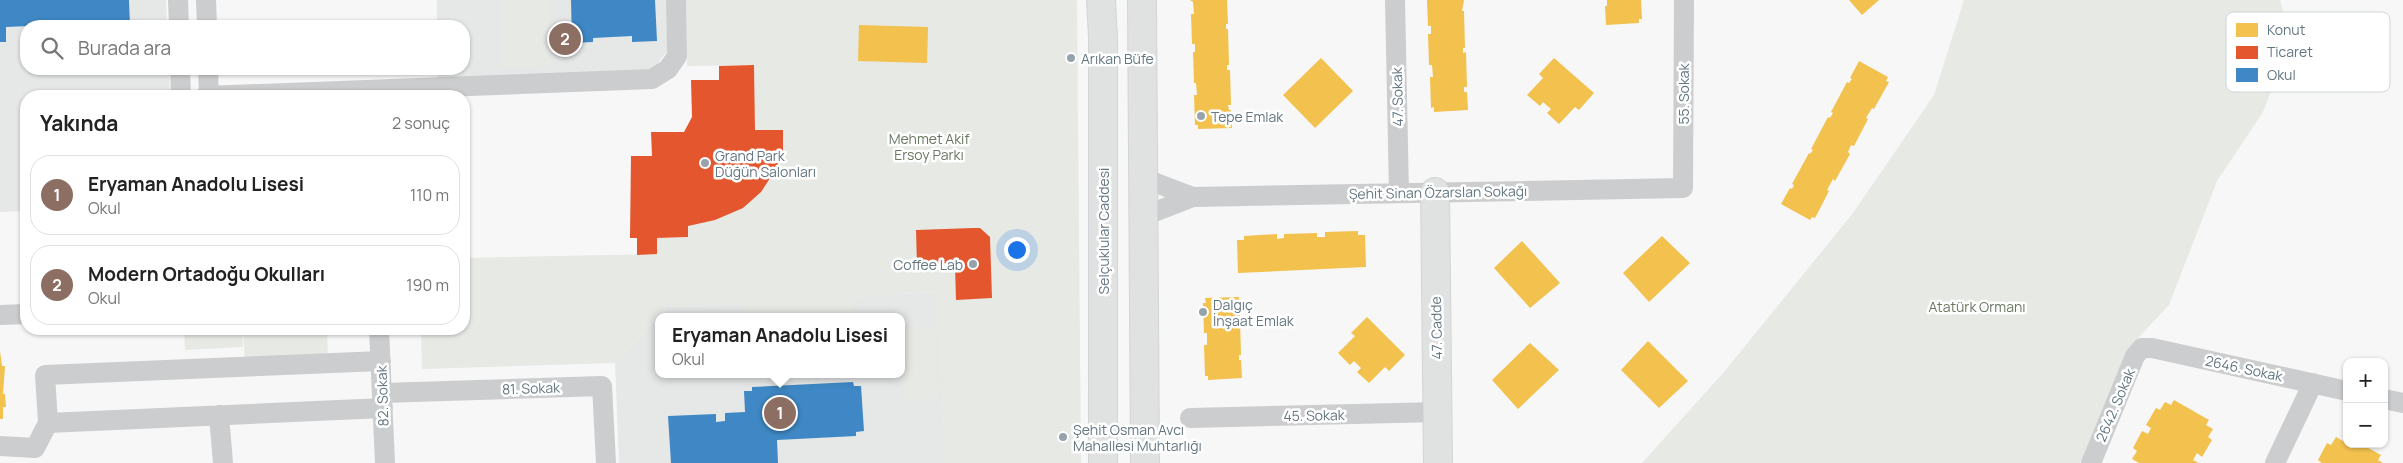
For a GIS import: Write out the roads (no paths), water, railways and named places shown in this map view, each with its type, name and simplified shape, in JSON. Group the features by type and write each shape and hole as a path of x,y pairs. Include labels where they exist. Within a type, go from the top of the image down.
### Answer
{"main road":[{"name":"Selçuklular Caddesi","path":"1101,0 1103,463"},
{"path":"1142,0 1145,463"},
{"path":"1103,178 1143,178"},
{"name":"47. Cadde","path":"1434,192 1438,463"},
{"path":"1103,217 1144,216"}],"street":[{"path":"178,0 179,20"},
{"path":"206,0 207,20"},
{"path":"430,90 652,79 668,69 677,56 676,0"},
{"name":"47. Sokak","path":"1395,0 1399,193"},
{"name":"55. Sokak","path":"1683,188 1684,0"},
{"path":"180,75 181,90"},
{"path":"208,75 209,90"},
{"path":"1143,178 1193,197"},
{"name":"Şehit Sinan Özarslan Sokağı","path":"1193,197 1683,188"},
{"path":"1144,216 1193,197"},
{"path":"0,315 20,314"},
{"name":"82. Sokak","path":"379,335 385,463"},
{"name":"2646. Sokak","path":"2142,348 2152,348 2343,390"},
{"name":"2642. Sokak","path":"2090,463 2135,356 2142,348"},
{"path":"0,446 36,448 48,423 46,375 381,361"},
{"path":"2275,463 2313,383"},
{"name":"81. Sokak","path":"382,400 602,386 606,463"},
{"path":"48,423 220,415 382,400"},
{"path":"2388,400 2403,403"},
{"name":"45. Sokak","path":"1190,418 1438,412"},
{"path":"220,415 223,463"}],"place":[{"name":"Modern Ortadoğu Okulları","path":"565,39"},
{"name":"Arıkan Büfe","path":"1071,58"},
{"name":"Tepe Emlak","path":"1201,116"},
{"name":"Grand Park Düğün Salonları","path":"705,163"},
{"name":"Coffee Lab","path":"973,264"},
{"name":"Dalgıç İnşaat Emlak","path":"1203,312"},
{"name":"Eryaman Anadolu Lisesi","path":"780,413"},
{"name":"Şehit Osman Avcı Mahallesi Muhtarlığı","path":"1063,437"}],"park label":[{"name":"Mehmet Akif Ersoy Parkı","path":"929,146"},
{"name":"Atatürk Ormanı","path":"1977,306"}]}
